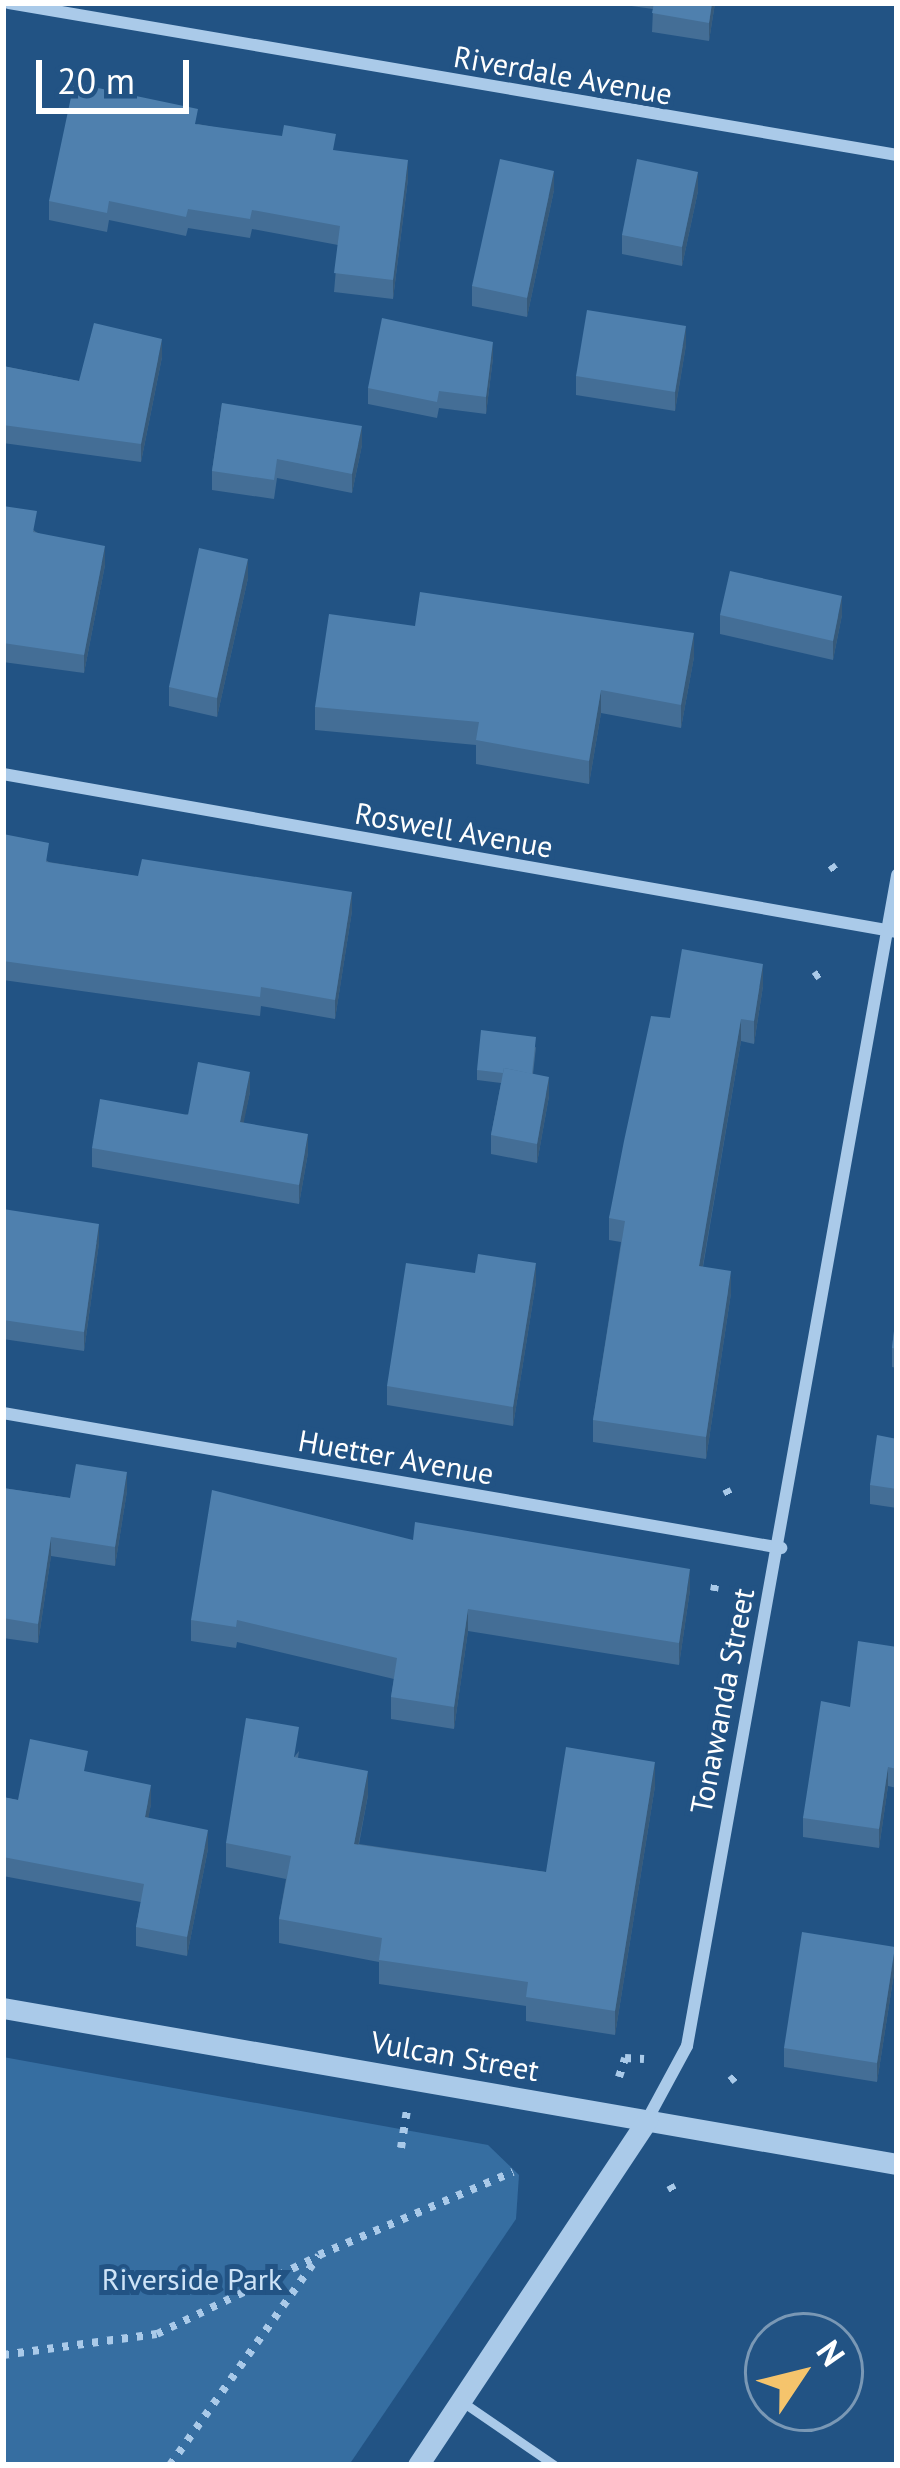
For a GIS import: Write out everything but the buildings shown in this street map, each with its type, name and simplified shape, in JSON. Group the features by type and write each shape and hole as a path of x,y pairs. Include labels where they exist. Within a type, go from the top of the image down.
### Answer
{"street":[{"name":"Riverdale Avenue","path":"9,3 897,155"},
{"name":"Roswell Avenue","path":"3,774 892,931"},
{"name":"Tonawanda Street","path":"418,2465 647,2120 687,2046 892,931 897,875"},
{"name":"Huetter Avenue","path":"3,1413 781,1548"},
{"name":"Vulcan Street","path":"3,2008 897,2164"}],"lane":[{"path":"461,2401 554,2465"}],"path":[{"path":"831,865 839,876"},
{"path":"814,977 826,969"},
{"path":"619,2077 625,2058 644,2059"},
{"path":"730,2081 741,2072"},
{"path":"401,2148 403,2131"},
{"path":"3,2355 157,2334 319,2255 513,2172"},
{"path":"670,2186 676,2195"},
{"path":"170,2465 319,2255"}],"green space":[{"name":"Riverside Park","path":"3,2057 488,2145 519,2175 516,2219 349,2465 3,2465"}]}
